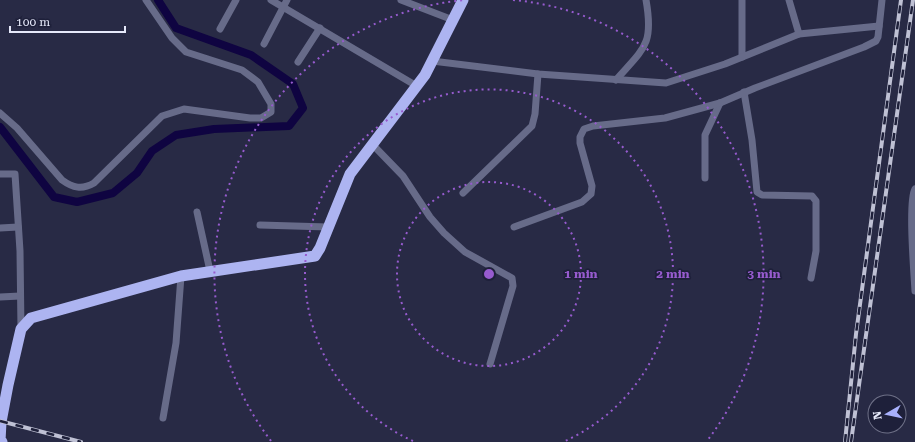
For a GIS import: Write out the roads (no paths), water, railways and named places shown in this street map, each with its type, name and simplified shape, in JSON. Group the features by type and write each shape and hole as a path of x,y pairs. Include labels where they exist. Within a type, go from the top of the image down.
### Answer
{"highway":[{"path":"1,442 1,422 20,329 31,318 181,276 314,256 350,174 415,85 425,75 463,0"}],"street":[{"path":"0,113 16,128 62,180 68,185 81,188 94,183 162,116 184,109 250,118 260,118 271,112 271,104 258,82 242,70 186,52 172,38 146,0"},
{"path":"220,29 236,0"},
{"path":"272,0 286,3 320,28 415,85"},
{"path":"401,0 453,20"},
{"path":"616,80 647,42 650,26 646,0"},
{"path":"742,0 742,57"},
{"path":"788,0 799,34"},
{"path":"514,227 582,202 591,194 592,186 580,143 580,137 584,129 593,126 665,118 720,103 744,92 841,57 872,44 878,37 882,0"},
{"path":"264,44 286,3"},
{"path":"432,61 538,74 666,83 742,57 799,34 879,26"},
{"path":"298,62 320,28"},
{"path":"463,194 532,126 535,114 538,74"},
{"path":"744,92 752,140 757,192 762,195 812,196 816,201 816,251 811,278"},
{"path":"705,178 705,135 720,103"},
{"path":"372,144 403,176 430,217 444,233 465,252 512,278 513,286 490,364"},
{"path":"0,174 15,174 18,227 20,329"},
{"path":"915,189 912,198 915,291"},
{"path":"197,212 210,271"},
{"path":"260,225 328,227"},
{"path":"0,228 18,227"},
{"path":"164,418 176,343 181,276"},
{"path":"0,297 20,296"}],"waterway":[{"path":"0,127 54,197 77,202 113,193 137,173 152,151 176,135 214,129 289,126 303,108 293,84 251,55 176,28 158,0"}],"railway":[{"path":"845,442 856,334 901,0"},
{"path":"851,442 913,0"},
{"path":"0,421 81,442"}]}
